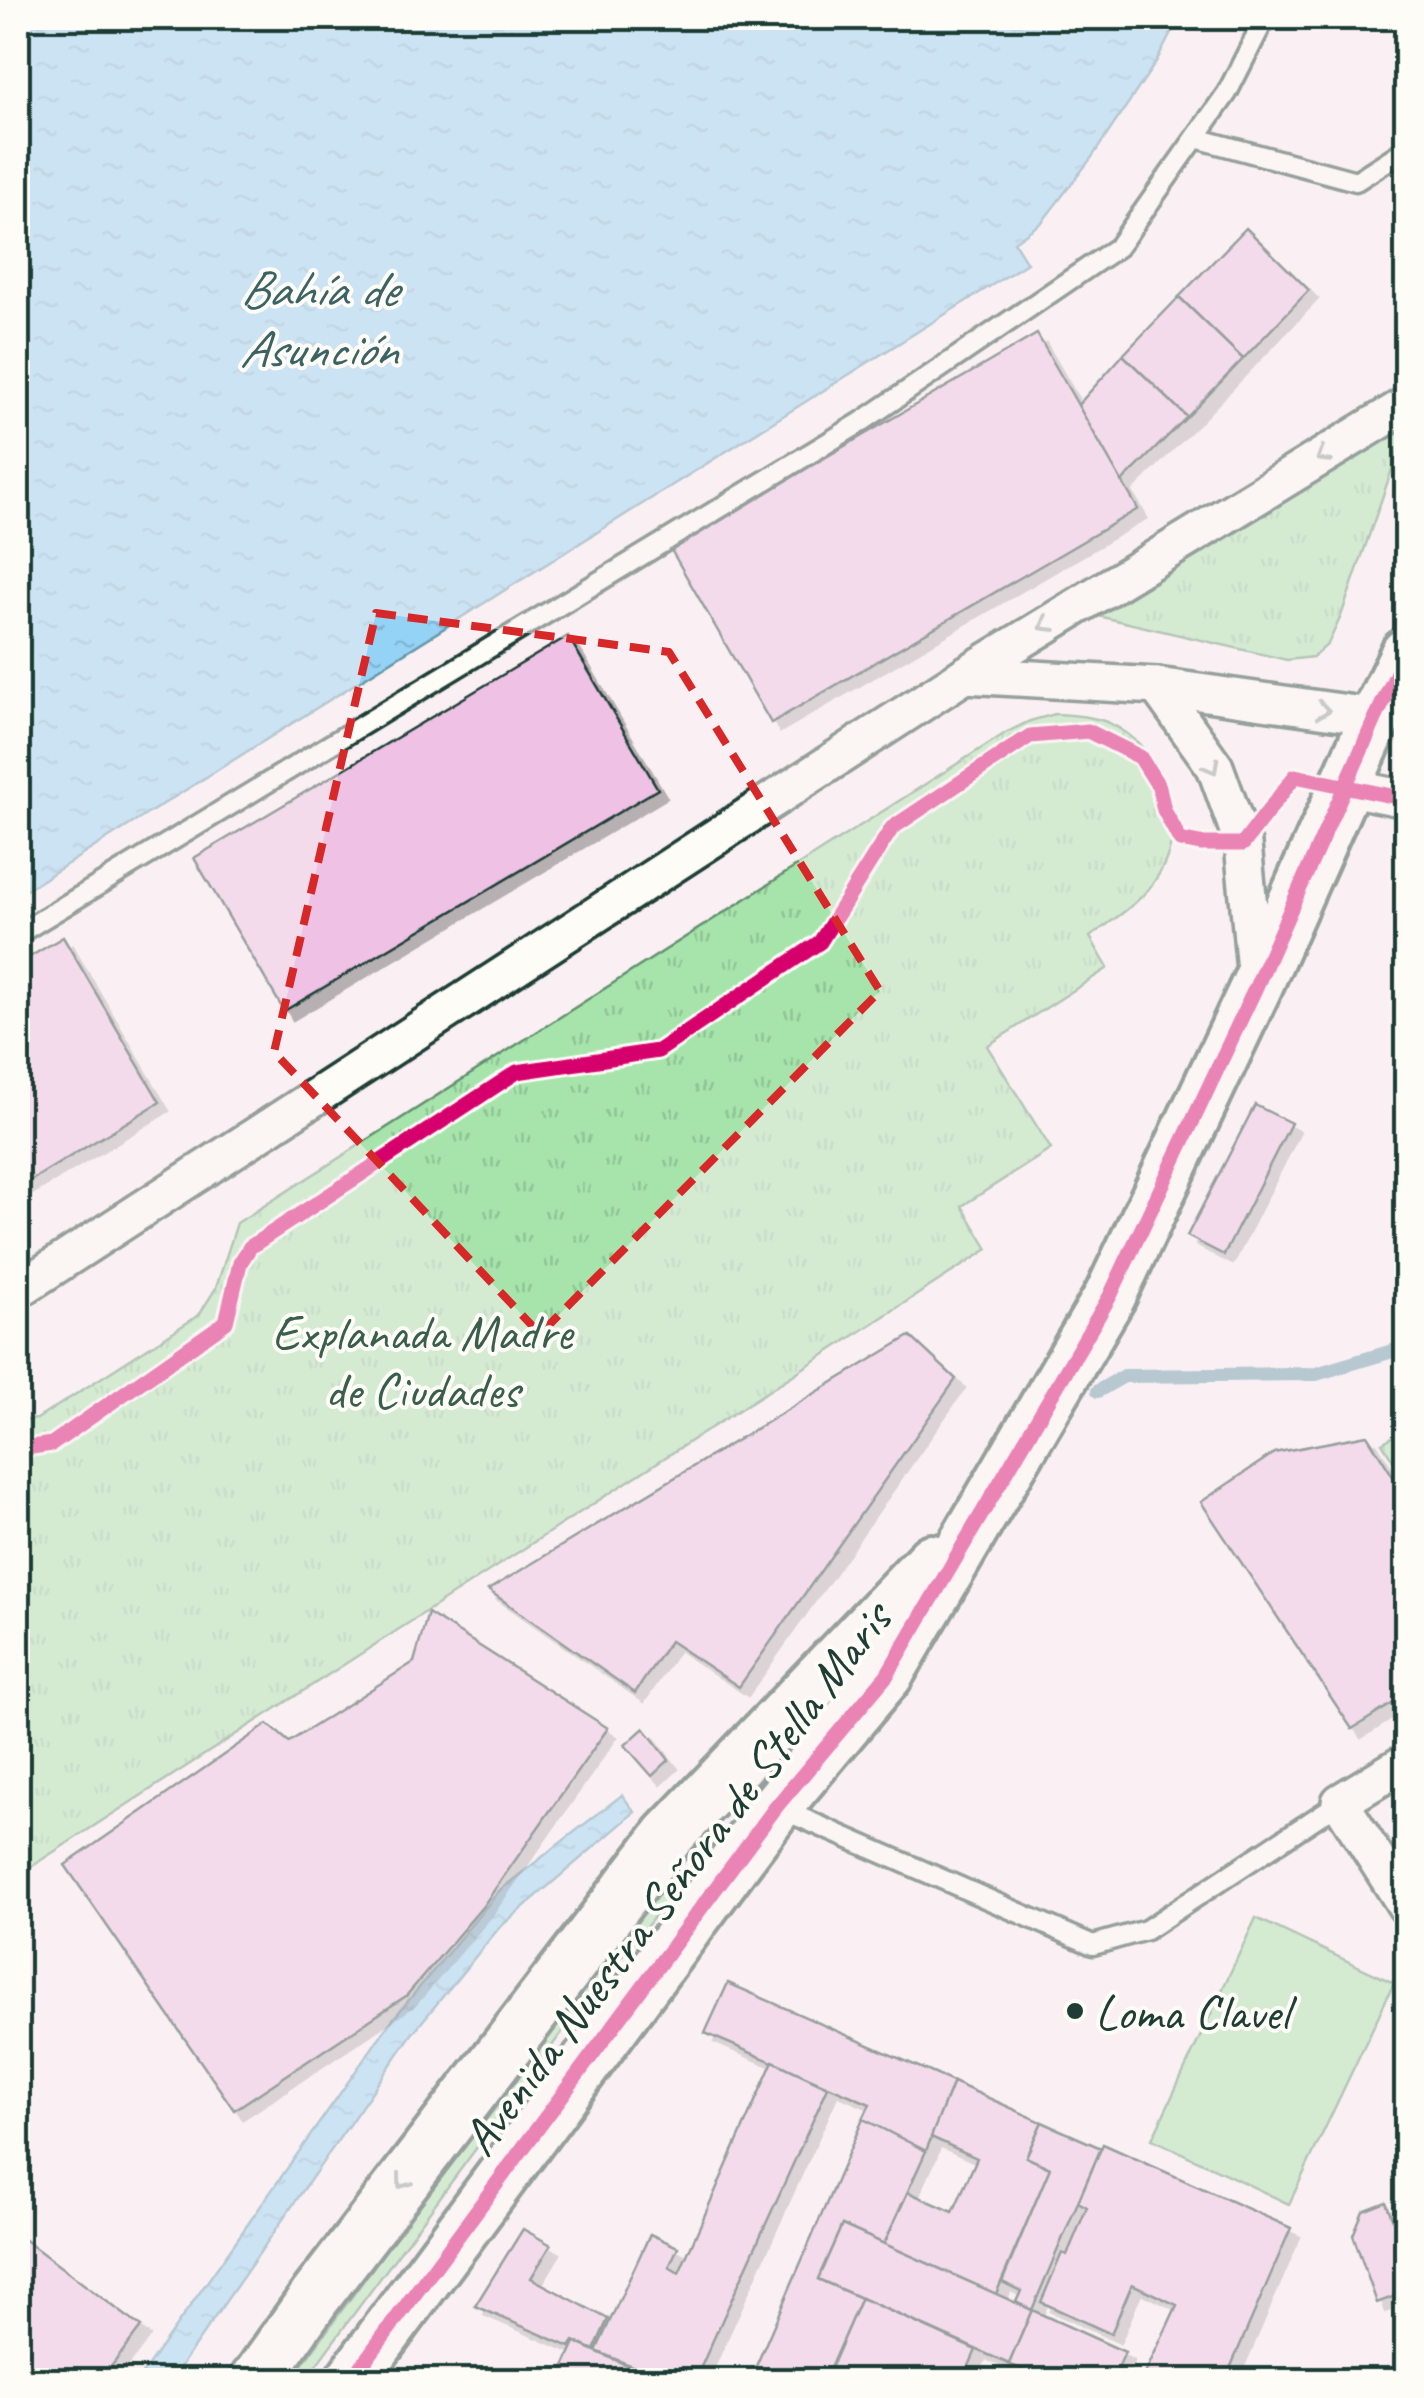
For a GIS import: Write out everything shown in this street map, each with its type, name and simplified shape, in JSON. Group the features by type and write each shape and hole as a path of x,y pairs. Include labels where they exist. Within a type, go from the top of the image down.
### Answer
{"street":[{"path":"18,1290 965,675 1406,405"},
{"name":"Avenida Nuestra Señora de Stella Maris","path":"351,2380 776,1807 887,1676 1110,1296 1256,987 1406,654"},
{"path":"965,675 1157,686 1376,717"},
{"path":"1157,686 1215,767 1243,844 1256,987"},
{"path":"1345,787 1406,799"},
{"name":"Avenida Nuestra Señora de Stella Maris","path":"256,2380 314,2297 669,1835 948,1543 1009,1468"},
{"path":"1406,1762 1340,1802 1406,1906"}],"lane":[{"path":"18,934 860,423 1118,247 1228,93 1265,18"},
{"path":"1196,138 1356,181 1406,149"},
{"path":"776,1807 1092,1945 1146,1930 1340,1802"}],"highlighted area":[{"path":"376,613 669,652 880,991 540,1334 274,1052"}],"green space":[{"path":"1406,410 1406,429 1341,616 1328,644 1313,657 1287,660 1089,614"},
{"name":"Explanada Madre de Ciudades","path":"1055,714 1109,723 1145,750 1167,788 1173,831 1159,874 1145,893 1090,937 1108,968 987,1046 1051,1149 962,1206 988,1249 18,1875 18,1421 37,1419 199,1315 216,1288 237,1223 1007,732"},
{"path":"1406,1429 1406,1481 1382,1443"},
{"path":"678,1870 685,1879 574,2016 305,2380 291,2380 562,2009"},
{"path":"1256,1918 1394,1983 1289,2204 1152,2139"}],"water":[{"name":"Bahía de Asunción","path":"18,18 1179,18 1156,62 1092,157 1042,222 1014,242 1027,263 18,895"},
{"path":"622,1795 635,1812 499,1928 412,2034 171,2380 138,2380 389,2024 500,1890"}],"building":[{"path":"1246,228 1309,290 1243,359 1179,297"},
{"path":"1179,297 1243,359 1187,417 1123,355"},
{"path":"1037,334 1138,509 771,723 670,548"},
{"path":"1123,355 1187,417 1122,482 1078,405"},
{"path":"568,636 658,789 284,1011 194,858"},
{"path":"63,937 160,1102 18,1188 18,964"},
{"path":"1255,1105 1291,1123 1224,1255 1187,1236"},
{"path":"910,1336 956,1379 739,1687 670,1641 635,1693 488,1590"},
{"path":"1367,1435 1406,1497 1406,1695 1352,1729 1201,1502 1274,1453"},
{"path":"428,1613 608,1728 483,1906 406,1996 234,2110 65,1865 268,1724 289,1742 414,1662"},
{"path":"644,1728 669,1760 652,1776 625,1745"},
{"path":"728,1983 953,2082 926,2151 863,2119 870,2104 705,2033"},
{"path":"773,2061 828,2087 695,2380 665,2380 596,2351 650,2234 678,2247 669,2267 679,2273"},
{"path":"953,2082 1042,2122 1026,2157 1050,2168 996,2294 884,2244 908,2192 953,2212 977,2158 931,2137"},
{"path":"863,2119 926,2151 884,2244 842,2225 818,2279 861,2298 825,2380 750,2380"},
{"path":"1042,2122 1101,2148 1032,2310 1016,2302 1021,2291 1002,2282 1050,2168 1026,2157"},
{"path":"1103,2144 1291,2228 1225,2380 1142,2380 1177,2305 1132,2284 1111,2334 1041,2302 1087,2207 1078,2202"},
{"path":"1386,2202 1406,2254 1406,2292 1377,2303 1353,2235 1363,2211"},
{"path":"842,2225 1032,2310 1009,2364 818,2279"},
{"path":"523,2229 551,2245 531,2278 608,2319 594,2350 574,2341 570,2347 475,2306"},
{"path":"18,2235 141,2327 101,2380 18,2380"},
{"path":"861,2298 976,2350 963,2380 825,2380"},
{"path":"1032,2310 1125,2352 1113,2380 1045,2380 1009,2364"},
{"path":"575,2342 660,2380 558,2380"}],"waterway":[{"path":"1098,1391 1124,1376 1316,1374 1406,1347"}],"cycle path":[{"path":"351,2380 776,1807 887,1675 1110,1296 1256,987 1406,654"},
{"path":"18,1449 52,1444 226,1322 240,1263 250,1247 517,1072 658,1051 820,942 892,828 1030,736 1088,731 1140,757 1159,787 1164,810 1180,840 1200,844 1243,844 1295,776 1406,799"}],"place":[{"name":"Loma Clavel","path":"1075,2011"}]}
